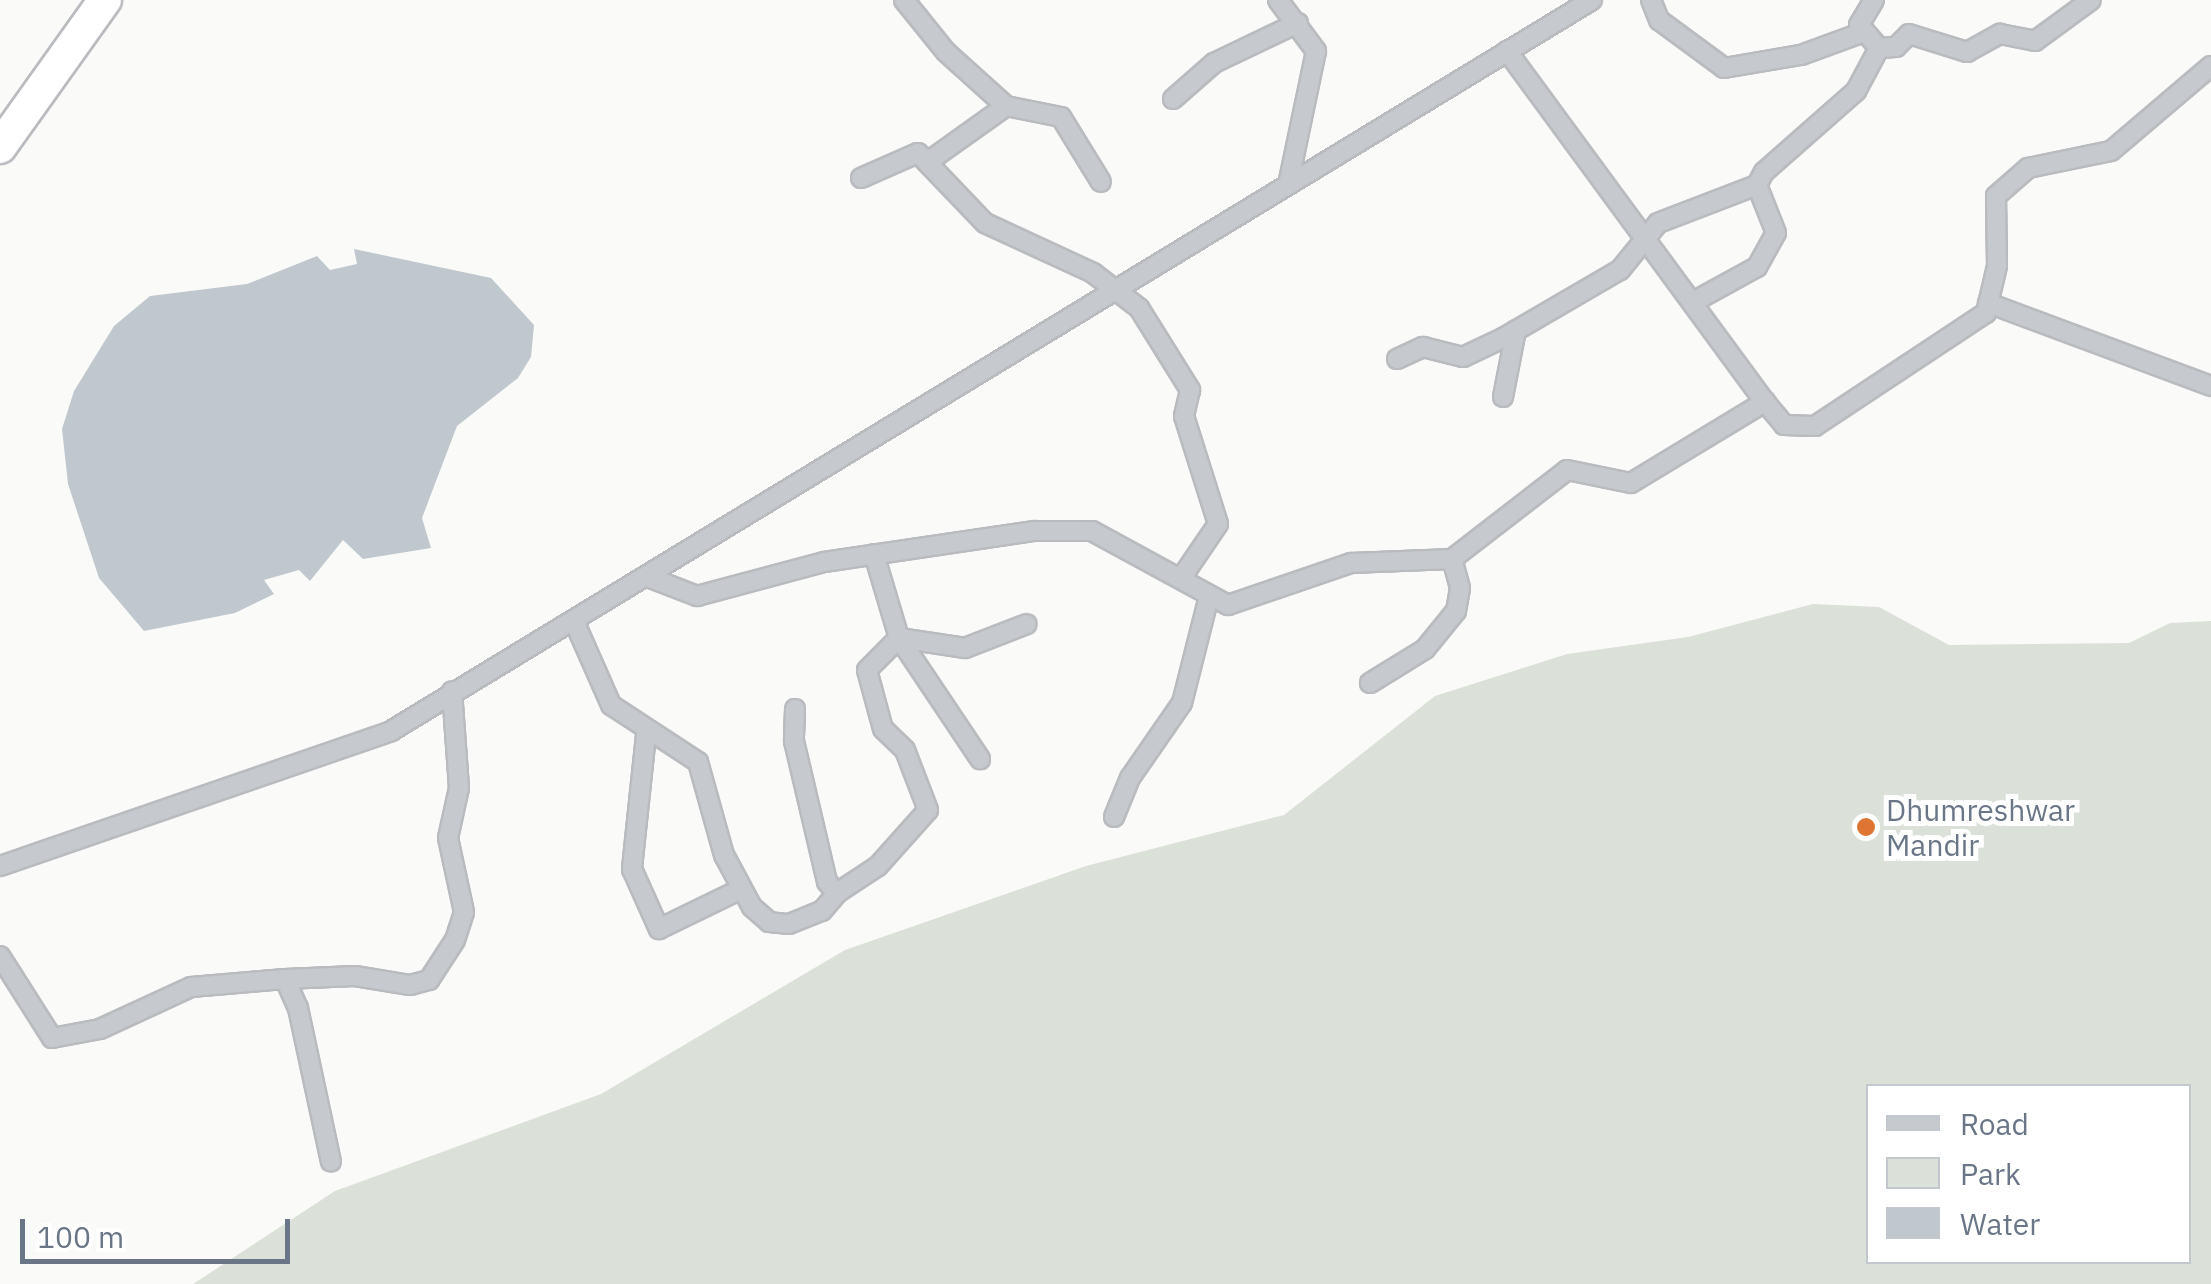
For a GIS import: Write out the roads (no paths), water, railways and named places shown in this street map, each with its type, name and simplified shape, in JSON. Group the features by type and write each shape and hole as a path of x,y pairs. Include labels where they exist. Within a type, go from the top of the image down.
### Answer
{"highway":[{"path":"0,146 105,0"}],"street":[{"path":"904,0 946,52 1006,106 1062,117 1102,182"},
{"path":"1278,0 1316,51 1289,180"},
{"path":"0,866 391,731 648,577 1111,286 1592,0"},
{"path":"1650,0 1659,20 1724,68 1801,55 1864,32"},
{"path":"1874,0 1859,25 1879,48"},
{"path":"1879,48 1896,47 1909,34 1967,52 2000,34 2035,41 2091,0"},
{"path":"1172,99 1214,63 1298,23"},
{"path":"1396,359 1424,347 1463,356 1604,281 1648,239 1658,223 1757,185 1786,147 1856,91 1879,48"},
{"path":"1507,50 1765,402 1784,425 1815,426 1986,313 1998,266 1996,196 2028,168 2112,151 2211,66"},
{"path":"930,162 1006,106"},
{"path":"861,178 918,153 985,222 1111,286 1139,308 1190,390 1184,416 1218,524 1182,576"},
{"path":"1693,302 1757,267 1776,234 1757,185"},
{"path":"1988,303 2211,386"},
{"path":"1503,396 1516,330"},
{"path":"648,577 697,596 874,554 1092,531 1182,576 1228,605 1350,563 1452,559 1567,470 1631,483 1765,402"},
{"path":"874,554 899,638 980,759"},
{"path":"1370,683 1425,650 1456,612 1460,588 1452,559"},
{"path":"1114,817 1130,778 1182,703 1209,596"},
{"path":"574,621 612,705 646,735 698,762 740,890 769,922 789,924 822,911 837,892 878,866 928,810 906,750 883,729 867,670 899,638"},
{"path":"899,638 965,648 1027,624"},
{"path":"0,956 52,1038 100,1030 192,987 355,976 410,985 429,980 455,940 464,912 448,838 459,788 452,691"},
{"path":"795,709 794,742 827,882 837,892"},
{"path":"646,735 632,870 660,929 740,890"},
{"path":"284,980 298,1008 331,1162"}],"water":[{"path":"354,249 491,278 534,325 531,357 518,378 457,426 422,518 431,548 363,559 343,540 310,581 299,570 264,580 274,594 235,613 144,631 99,578 68,484 62,429 74,391 114,326 150,296 247,284 317,256 330,270 357,264"}],"place":[{"name":"Dhumreshwar Mandir","path":"1866,827"}]}
